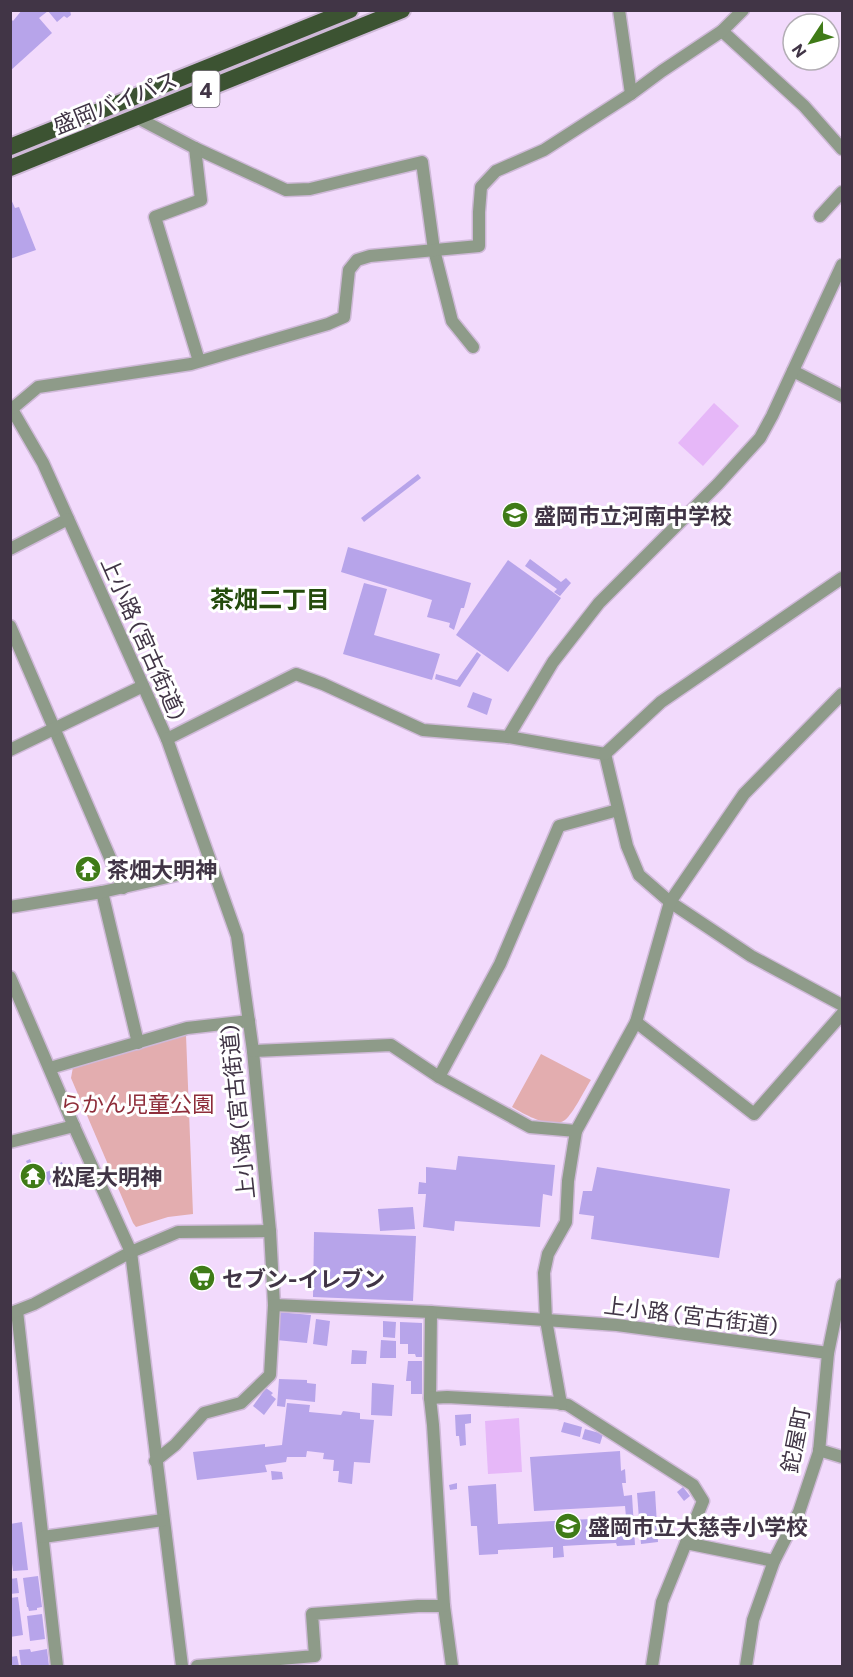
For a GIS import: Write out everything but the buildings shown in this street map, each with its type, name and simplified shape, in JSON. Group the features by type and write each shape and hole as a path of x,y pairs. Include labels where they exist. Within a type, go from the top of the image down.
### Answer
{"highway":[{"name":"盛岡バイパス","path":"10,147 350,10"},
{"name":"盛岡バイパス","path":"10,168 402,10"}],"street":[{"path":"619,10 631,94"},
{"path":"12,407 38,387 200,361 328,324 344,317 349,270 357,260 370,256 479,246 481,187 496,171 544,150 631,94 722,31 743,10"},
{"path":"722,31 804,106 843,149"},
{"path":"136,117 195,148 286,190 310,189 423,162 434,250 452,321 473,347"},
{"path":"195,148 201,200 155,217 200,361"},
{"path":"820,216 843,192"},
{"path":"508,737 553,662 599,603 718,484 760,438 843,265"},
{"path":"793,371 843,396"},
{"name":"上小路 (宮古街道)","path":"12,407 43,463 167,740 237,936 253,1051 270,1231 273,1305 431,1311 617,1325 828,1353"},
{"path":"10,549 68,519"},
{"path":"605,754 661,702 843,578"},
{"path":"10,626 123,888"},
{"path":"167,740 296,674 423,730 508,737 605,754"},
{"path":"10,750 143,686"},
{"path":"561,1404 546,1320 544,1273 548,1254 566,1222 568,1181 576,1131 636,1022 670,902 744,794 843,694"},
{"path":"605,754 627,846 639,875 670,902 751,956 843,1005"},
{"path":"439,1077 500,964 559,826 618,810"},
{"path":"10,907 123,888 212,867"},
{"path":"102,892 138,1043"},
{"path":"10,977 131,1252 182,1666"},
{"path":"636,1022 754,1114 843,1014"},
{"path":"50,1068 187,1028 249,1021"},
{"path":"253,1051 391,1045 439,1077 530,1126 576,1131"},
{"path":"10,1142 74,1126"},
{"path":"57,1666 14,1312 34,1304 131,1252 178,1232 270,1231"},
{"name":"鉈屋町","path":"746,1666 753,1620 774,1562 799,1512 819,1450 828,1353 843,1286"},
{"path":"155,1461 175,1445 204,1413 241,1403 270,1375 273,1305"},
{"path":"431,1311 430,1398 444,1606 452,1666"},
{"path":"430,1398 447,1397 568,1405 693,1485 704,1501 662,1602 652,1666"},
{"path":"819,1450 843,1457"},
{"path":"43,1537 163,1520"},
{"path":"686,1543 774,1562"},
{"path":"197,1666 315,1656 312,1614 444,1606"}],"green space":[{"name":"らかん児童公園","path":"186,1035 193,1214 168,1217 136,1227 71,1078 73,1067"},
{"path":"541,1054 591,1080 572,1112 559,1123 538,1120 512,1107"}],"shaded area":[{"path":"714,403 739,426 703,466 678,443"},
{"path":"519,1418 522,1472 488,1474 485,1421"}],"place":[{"name":"盛岡市立河南中学校","path":"515,515"},
{"name":"茶畑大明神","path":"88,869"},
{"name":"松尾大明神","path":"33,1176"},
{"name":"セブン-イレブン","path":"202,1278"},
{"name":"盛岡市立大慈寺小学校","path":"568,1526"}],"district":[{"name":"茶畑二丁目","path":"270,598"}]}
